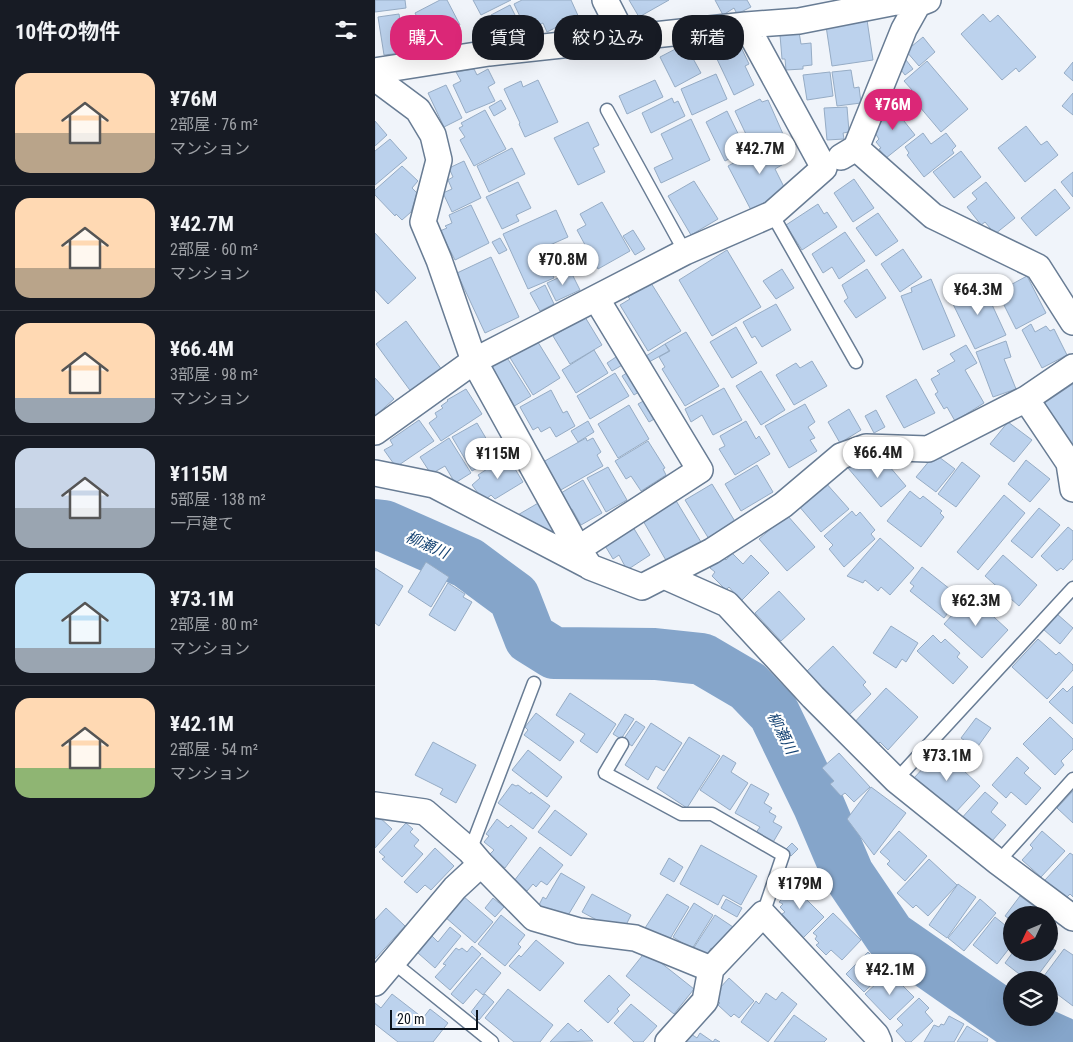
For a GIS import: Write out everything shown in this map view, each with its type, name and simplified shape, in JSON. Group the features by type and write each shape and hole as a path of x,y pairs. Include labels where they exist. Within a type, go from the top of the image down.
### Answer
{"street":[{"path":"605,0 613,15"},
{"path":"375,432 474,361 685,252 772,214 824,168 856,148 904,28 909,2 799,21 662,35"},
{"path":"746,25 824,168"},
{"path":"375,71 489,53 554,46"},
{"path":"375,78 418,110 433,135 439,160 423,222 439,260 474,361 584,558"},
{"path":"856,148 933,216 1038,267 1073,322"},
{"path":"584,558 701,470 595,298"},
{"path":"375,473 434,485 642,587 711,551 783,505 841,456 866,447 928,449 1026,399 1073,367"},
{"path":"1026,399 1069,464 1073,490"},
{"path":"664,576 727,604 813,697 896,780 998,862 1073,918"},
{"path":"375,806 425,812 475,857 534,918 579,931 635,938 711,969"},
{"path":"375,983 455,888 475,857"},
{"path":"667,1042 705,1001 711,969 763,914 876,1035 879,1042"}],"lane":[{"path":"607,110 685,252"},
{"path":"772,214 856,362"},
{"path":"896,780 1073,588"},
{"path":"475,857 534,683"},
{"path":"622,744 605,773 681,814 712,814 783,855 763,914"},
{"path":"998,862 1073,779"},
{"path":"394,962 492,1042"}],"building":[{"path":"375,0 405,0 406,8 375,12"},
{"path":"440,0 447,0 455,15 416,15 415,13"},
{"path":"473,0 511,0 481,15"},
{"path":"522,0 571,0 578,15 554,15 554,28 547,32 544,25 544,15 519,15 514,4"},
{"path":"629,0 669,0 643,15 638,15"},
{"path":"715,0 747,0 751,7 737,14 734,8 723,15"},
{"path":"510,5 515,15 491,15"},
{"path":"983,14 990,22 998,15 1036,57 1019,72 1016,68 1002,80 961,34"},
{"path":"390,15 390,54 384,55 378,17"},
{"path":"867,20 873,60 832,66 826,26"},
{"path":"799,32 801,44 811,43 812,65 803,66 803,69 786,70 785,59 782,59 780,35"},
{"path":"923,37 935,52 919,66 906,51"},
{"path":"672,51 672,60 694,60 701,73 675,87 662,60 662,56"},
{"path":"744,53 749,64 745,66 754,85 734,95 717,60 744,60"},
{"path":"906,60 913,69 905,75 898,66"},
{"path":"927,61 968,109 941,132 908,93 912,90 904,81"},
{"path":"1073,62 1073,81 1064,73"},
{"path":"474,69 477,75 488,69 495,83 488,87 495,101 466,113 453,85 461,81 456,72"},
{"path":"851,70 854,88 859,87 861,103 837,106 832,72"},
{"path":"830,72 833,96 807,100 803,75"},
{"path":"716,74 727,99 692,115 681,89"},
{"path":"538,80 558,122 525,137 504,89 521,81 523,87"},
{"path":"655,80 663,97 627,114 619,96"},
{"path":"446,85 462,118 444,127 428,93"},
{"path":"1073,93 1073,115 1062,106"},
{"path":"672,98 674,103 678,101 685,116 651,133 642,113"},
{"path":"760,99 762,102 768,100 783,134 753,149 735,111"},
{"path":"501,100 506,109 494,116 489,107"},
{"path":"898,103 910,117 904,121 915,135 886,158 876,142 879,139 875,133 877,131 875,127 882,121 879,119"},
{"path":"847,107 849,132 843,133 844,139 827,140 824,108"},
{"path":"485,110 506,149 474,166 460,140 465,137 459,128 463,126 461,123"},
{"path":"727,111 746,150 725,161 706,122"},
{"path":"691,119 710,160 661,183 654,168 673,159 661,134"},
{"path":"375,121 387,135 375,146"},
{"path":"588,122 599,145 593,148 605,172 578,185 554,138"},
{"path":"1026,126 1041,145 1047,141 1058,155 1025,182 998,148"},
{"path":"923,133 931,144 946,133 956,146 952,150 954,153 924,177 907,155 909,153 905,147"},
{"path":"390,139 407,158 375,185 375,151"},
{"path":"774,141 787,162 775,169 786,191 751,210 728,166"},
{"path":"512,148 525,174 489,192 477,166"},
{"path":"961,151 981,177 954,198 933,172"},
{"path":"464,161 481,198 452,212 443,193 452,189 448,180 453,177 449,168"},
{"path":"402,166 418,181 412,188 417,193 411,212 402,220 396,214 395,216 375,195 375,190"},
{"path":"1073,172 1073,197 1061,182"},
{"path":"854,179 874,208 853,222 834,193"},
{"path":"694,181 718,219 691,235 668,196"},
{"path":"518,182 531,208 516,215 519,221 502,229 486,197"},
{"path":"986,182 1015,218 995,234 985,222 981,225 967,207 977,199 972,193"},
{"path":"1055,189 1070,208 1036,236 1021,218"},
{"path":"602,202 630,251 598,269 577,230 586,225 580,214"},
{"path":"818,204 824,214 827,212 837,227 802,250 786,225"},
{"path":"471,205 489,243 455,260 440,231 452,223 449,215"},
{"path":"556,210 568,237 541,249 554,278 528,289 503,234"},
{"path":"878,213 898,241 876,256 856,228"},
{"path":"633,230 645,249 635,255 623,236"},
{"path":"845,232 865,261 839,279 832,267 823,273 812,254"},
{"path":"375,233 416,278 388,304 375,290"},
{"path":"500,238 507,250 499,254 492,242"},
{"path":"903,249 922,277 900,292 881,264"},
{"path":"727,250 761,307 712,336 679,280"},
{"path":"491,257 519,317 485,333 457,273"},
{"path":"782,269 794,288 776,299 763,281"},
{"path":"867,269 886,298 856,318 844,301 848,298 842,285"},
{"path":"571,272 580,290 556,301 547,283"},
{"path":"1027,276 1046,313 1016,329 1001,299 1007,297 1003,289"},
{"path":"931,279 955,336 923,350 901,296 912,292 911,288"},
{"path":"651,283 681,331 648,351 620,305 630,299 628,297"},
{"path":"982,283 1006,335 975,349 951,300"},
{"path":"545,285 554,304 540,311 530,293"},
{"path":"776,304 791,330 762,347 755,336 752,338 743,322"},
{"path":"585,317 602,345 570,364 553,336"},
{"path":"406,321 442,370 412,393 376,344"},
{"path":"1031,324 1035,332 1046,326 1050,331 1054,329 1067,355 1042,368 1022,330"},
{"path":"736,327 757,363 732,378 710,342"},
{"path":"686,332 719,386 685,406 662,369 665,367 659,357 670,351 665,344"},
{"path":"536,339 560,378 533,395 509,356"},
{"path":"1006,341 1011,357 1004,359 1016,389 993,397 976,352"},
{"path":"665,344 669,351 649,362 646,356"},
{"path":"966,345 977,363 965,370 984,403 955,421 947,407 944,409 935,394 938,392 931,379 940,374 937,371 955,361 950,354"},
{"path":"594,350 608,373 576,393 562,370"},
{"path":"619,355 624,364 612,371 607,363"},
{"path":"506,356 531,396 511,408 486,368"},
{"path":"812,361 827,386 794,405 776,375 796,363 800,368"},
{"path":"630,371 642,390 634,395 622,376"},
{"path":"761,371 785,410 761,425 736,386"},
{"path":"615,373 629,396 590,419 577,396"},
{"path":"375,378 394,399 375,416"},
{"path":"916,379 935,413 904,428 886,396"},
{"path":"1073,384 1073,450 1040,406"},
{"path":"724,388 742,420 713,435 702,415 691,422 685,409"},
{"path":"466,389 482,414 441,441 429,423 437,417 435,413 443,408 441,406 447,400"},
{"path":"551,390 563,413 567,411 575,426 556,437 550,427 541,432 538,427 533,430 520,407"},
{"path":"647,399 658,417 649,422 638,404"},
{"path":"805,404 815,422 808,427 815,438 810,440 817,451 789,468 765,426"},
{"path":"629,405 649,439 618,458 598,424"},
{"path":"849,409 861,430 840,443 828,422"},
{"path":"876,410 885,427 874,433 865,416"},
{"path":"419,420 434,441 396,467 384,450 393,445 390,440"},
{"path":"588,421 594,432 578,442 571,431"},
{"path":"746,421 756,439 759,436 770,454 735,475 719,449 725,446 720,436"},
{"path":"1008,422 1032,440 1014,462 990,444"},
{"path":"477,423 497,457 472,471 452,437"},
{"path":"449,438 471,473 455,483 445,466 431,474 420,457"},
{"path":"586,438 587,441 593,438 601,452 597,455 603,466 559,491 543,462"},
{"path":"648,441 665,468 663,469 666,475 641,491 631,476 626,479 615,461"},
{"path":"878,453 906,486 881,507 848,468 857,461 861,466"},
{"path":"935,454 955,469 936,492 916,477"},
{"path":"507,456 523,482 495,499 491,495 484,501 472,485 480,478 478,475"},
{"path":"1026,460 1050,479 1030,502 1008,484"},
{"path":"962,462 980,476 956,507 938,494"},
{"path":"757,465 773,492 741,511 725,484"},
{"path":"608,467 627,500 606,512 587,478"},
{"path":"583,480 602,513 581,525 561,493"},
{"path":"825,482 849,509 821,532 798,505"},
{"path":"712,484 736,523 709,539 685,500"},
{"path":"910,491 920,499 923,496 942,511 940,513 944,517 921,547 887,521"},
{"path":"1004,495 1025,513 978,570 957,552"},
{"path":"675,499 701,542 667,562 642,519"},
{"path":"540,502 561,536 531,529 516,516"},
{"path":"1039,508 1060,525 1032,558 1011,541"},
{"path":"852,511 856,516 860,512 875,530 871,534 875,539 844,567 829,549 833,545 824,536"},
{"path":"787,515 815,547 787,571 759,539"},
{"path":"633,527 650,555 627,570 619,555 613,559 604,544"},
{"path":"1068,527 1073,531 1073,559 1063,570 1061,568 1057,571 1041,556"},
{"path":"880,538 914,568 890,595 881,587 878,591 865,580 863,583 847,576"},
{"path":"732,553 743,564 751,555 769,573 741,601 729,587 726,590 712,576 715,572 710,568 722,556 726,560"},
{"path":"1003,555 1037,585 1019,606 985,576"},
{"path":"426,562 449,577 431,607 408,592"},
{"path":"922,567 960,597 944,618 910,591 914,586 910,583"},
{"path":"375,568 403,586 379,626 375,623"},
{"path":"448,583 465,594 463,597 472,602 455,631 429,615"},
{"path":"779,591 805,619 781,641 755,613"},
{"path":"970,595 1008,630 982,658 944,624"},
{"path":"1057,614 1073,628 1060,644 1043,629"},
{"path":"891,626 918,643 906,662 902,659 896,668 873,653"},
{"path":"933,635 941,643 945,639 960,653 957,657 968,667 953,684 917,651"},
{"path":"1038,639 1056,655 1059,652 1073,665 1073,670 1047,699 1012,667"},
{"path":"833,646 866,682 863,685 871,694 848,716 806,672"},
{"path":"1073,686 1073,724 1049,702 1063,688 1067,692"},
{"path":"886,688 918,717 888,750 880,742 876,747 852,725"},
{"path":"570,693 616,724 597,753 580,741 585,734 556,715"},
{"path":"536,713 574,742 560,761 524,735 528,730 525,727"},
{"path":"625,714 634,719 621,739 613,734"},
{"path":"1050,717 1073,739 1073,749 1061,761 1064,765 1055,775 1023,744"},
{"path":"976,718 991,728 976,749 961,738"},
{"path":"636,721 645,727 632,746 623,740"},
{"path":"651,723 682,743 664,771 656,766 648,780 625,765"},
{"path":"689,737 720,756 687,808 657,788"},
{"path":"433,742 476,765 456,803 440,794 443,789 415,775"},
{"path":"528,750 562,777 547,797 512,770"},
{"path":"839,753 870,787 854,802 845,793 841,796 830,784 834,781 822,768"},
{"path":"937,753 942,758 946,754 980,786 954,814 914,778"},
{"path":"723,755 736,763 731,772 748,783 730,810 700,790"},
{"path":"1017,757 1029,768 1024,773 1041,788 1026,805 1011,792 1006,798 992,785"},
{"path":"512,784 518,785 530,794 531,792 550,806 533,829 498,803"},
{"path":"751,784 769,794 764,803 772,808 769,812 776,816 773,822 782,827 772,844 755,834 760,827 735,813"},
{"path":"871,787 906,813 874,855 847,819"},
{"path":"1073,791 1073,823 1057,808"},
{"path":"985,792 998,803 991,812 1006,825 992,841 982,833 979,837 960,820"},
{"path":"555,810 587,834 571,856 538,832"},
{"path":"376,814 392,829 375,848 375,816"},
{"path":"497,819 508,828 511,825 527,838 505,868 489,855 494,850 484,842 489,836 486,834"},
{"path":"406,823 413,829 410,832 419,840 414,846 423,854 402,877 382,859 385,857 379,852"},
{"path":"899,831 927,856 905,881 887,864 890,861 880,852"},
{"path":"1042,831 1065,851 1041,877 1022,860 1033,848 1030,845"},
{"path":"792,843 798,849 791,856 785,850"},
{"path":"701,845 757,876 741,905 723,895 718,905 680,884"},
{"path":"540,847 563,865 547,885 541,881 536,887 533,884 527,891 514,881"},
{"path":"435,848 454,866 431,890 425,885 417,893 404,882"},
{"path":"1070,853 1073,855 1073,897 1070,894 1065,899 1045,880"},
{"path":"669,858 683,867 674,882 660,874"},
{"path":"929,859 957,885 928,916 916,905 913,908 897,893"},
{"path":"561,873 585,887 567,917 556,911 554,914 539,905 543,897 546,899"},
{"path":"797,882 811,896 807,900 824,917 802,939 788,925 791,923 782,914 785,912 780,907 783,904 779,902 786,895 782,891 789,884 792,887"},
{"path":"958,884 976,897 947,938 929,925"},
{"path":"592,894 631,915 626,925 621,923 619,928 608,926 582,912"},
{"path":"667,894 689,907 668,942 645,928"},
{"path":"463,896 493,922 475,943 445,917"},
{"path":"1020,896 1034,906 1012,906"},
{"path":"493,898 504,907 495,917 485,908"},
{"path":"726,899 742,908 737,917 721,908"},
{"path":"980,899 996,913 964,951 948,938"},
{"path":"694,903 713,915 692,949 673,937"},
{"path":"386,908 405,926 375,959 375,920"},
{"path":"833,913 861,940 842,960 831,950 826,955 816,945 819,943 815,939 817,936 813,933"},
{"path":"501,915 525,935 518,944 521,947 505,966 478,944"},
{"path":"715,915 733,927 718,952 711,948 706,957 693,949"},
{"path":"995,917 1003,924 1003,956 997,964 973,945"},
{"path":"450,927 461,936 435,968 418,953 432,936 438,942"},
{"path":"536,940 564,963 540,991 509,966 519,955 521,957"},
{"path":"472,946 481,954 450,990 435,977 446,965 443,964 456,948 459,950 462,948 467,952"},
{"path":"1064,949 1073,955 1073,1006 1058,995 1058,971 1048,971 1055,961 1058,961 1058,957"},
{"path":"646,951 694,989 674,1014 626,976"},
{"path":"868,952 886,971 864,992 846,974"},
{"path":"482,957 501,973 483,995 476,989 463,1004 451,994"},
{"path":"1006,961 1048,961 1041,971 1015,971 1005,963"},
{"path":"889,972 914,997 890,1020 865,994"},
{"path":"609,975 630,995 617,1009 619,1011 608,1023 584,1001"},
{"path":"729,978 754,1001 739,1018 734,1014 731,1017 718,1005 720,1003 716,999 719,989"},
{"path":"508,989 553,1025 540,1042 514,1042 485,1018"},
{"path":"782,992 797,1004 768,1042 741,1022 756,1001 759,1004 766,993 776,1000"},
{"path":"392,994 423,1018 430,1009 448,1023 433,1042 398,1042 375,1024 375,1003 381,1008"},
{"path":"485,994 494,1002 479,1020 471,1012"},
{"path":"919,998 929,1008 925,1012 933,1021 911,1042 906,1042 896,1031 903,1025 897,1019"},
{"path":"631,1004 657,1026 643,1042 634,1042 614,1023"},
{"path":"794,1015 827,1039 824,1042 774,1042"},
{"path":"949,1016 964,1024 954,1042 924,1042 934,1025 939,1027 941,1024 944,1025"},
{"path":"568,1023 578,1032 581,1029 593,1041 550,1042"},
{"path":"967,1026 988,1039 987,1042 957,1042"},
{"path":"688,1032 697,1038 700,1033 713,1042 678,1042"}],"waterway":[{"name":"柳瀬川","path":"375,525 384,526 468,563 514,597 530,638 554,653 655,654 702,659 748,686 774,713 819,806 848,874 890,936 1009,1019 1060,1042"}]}
